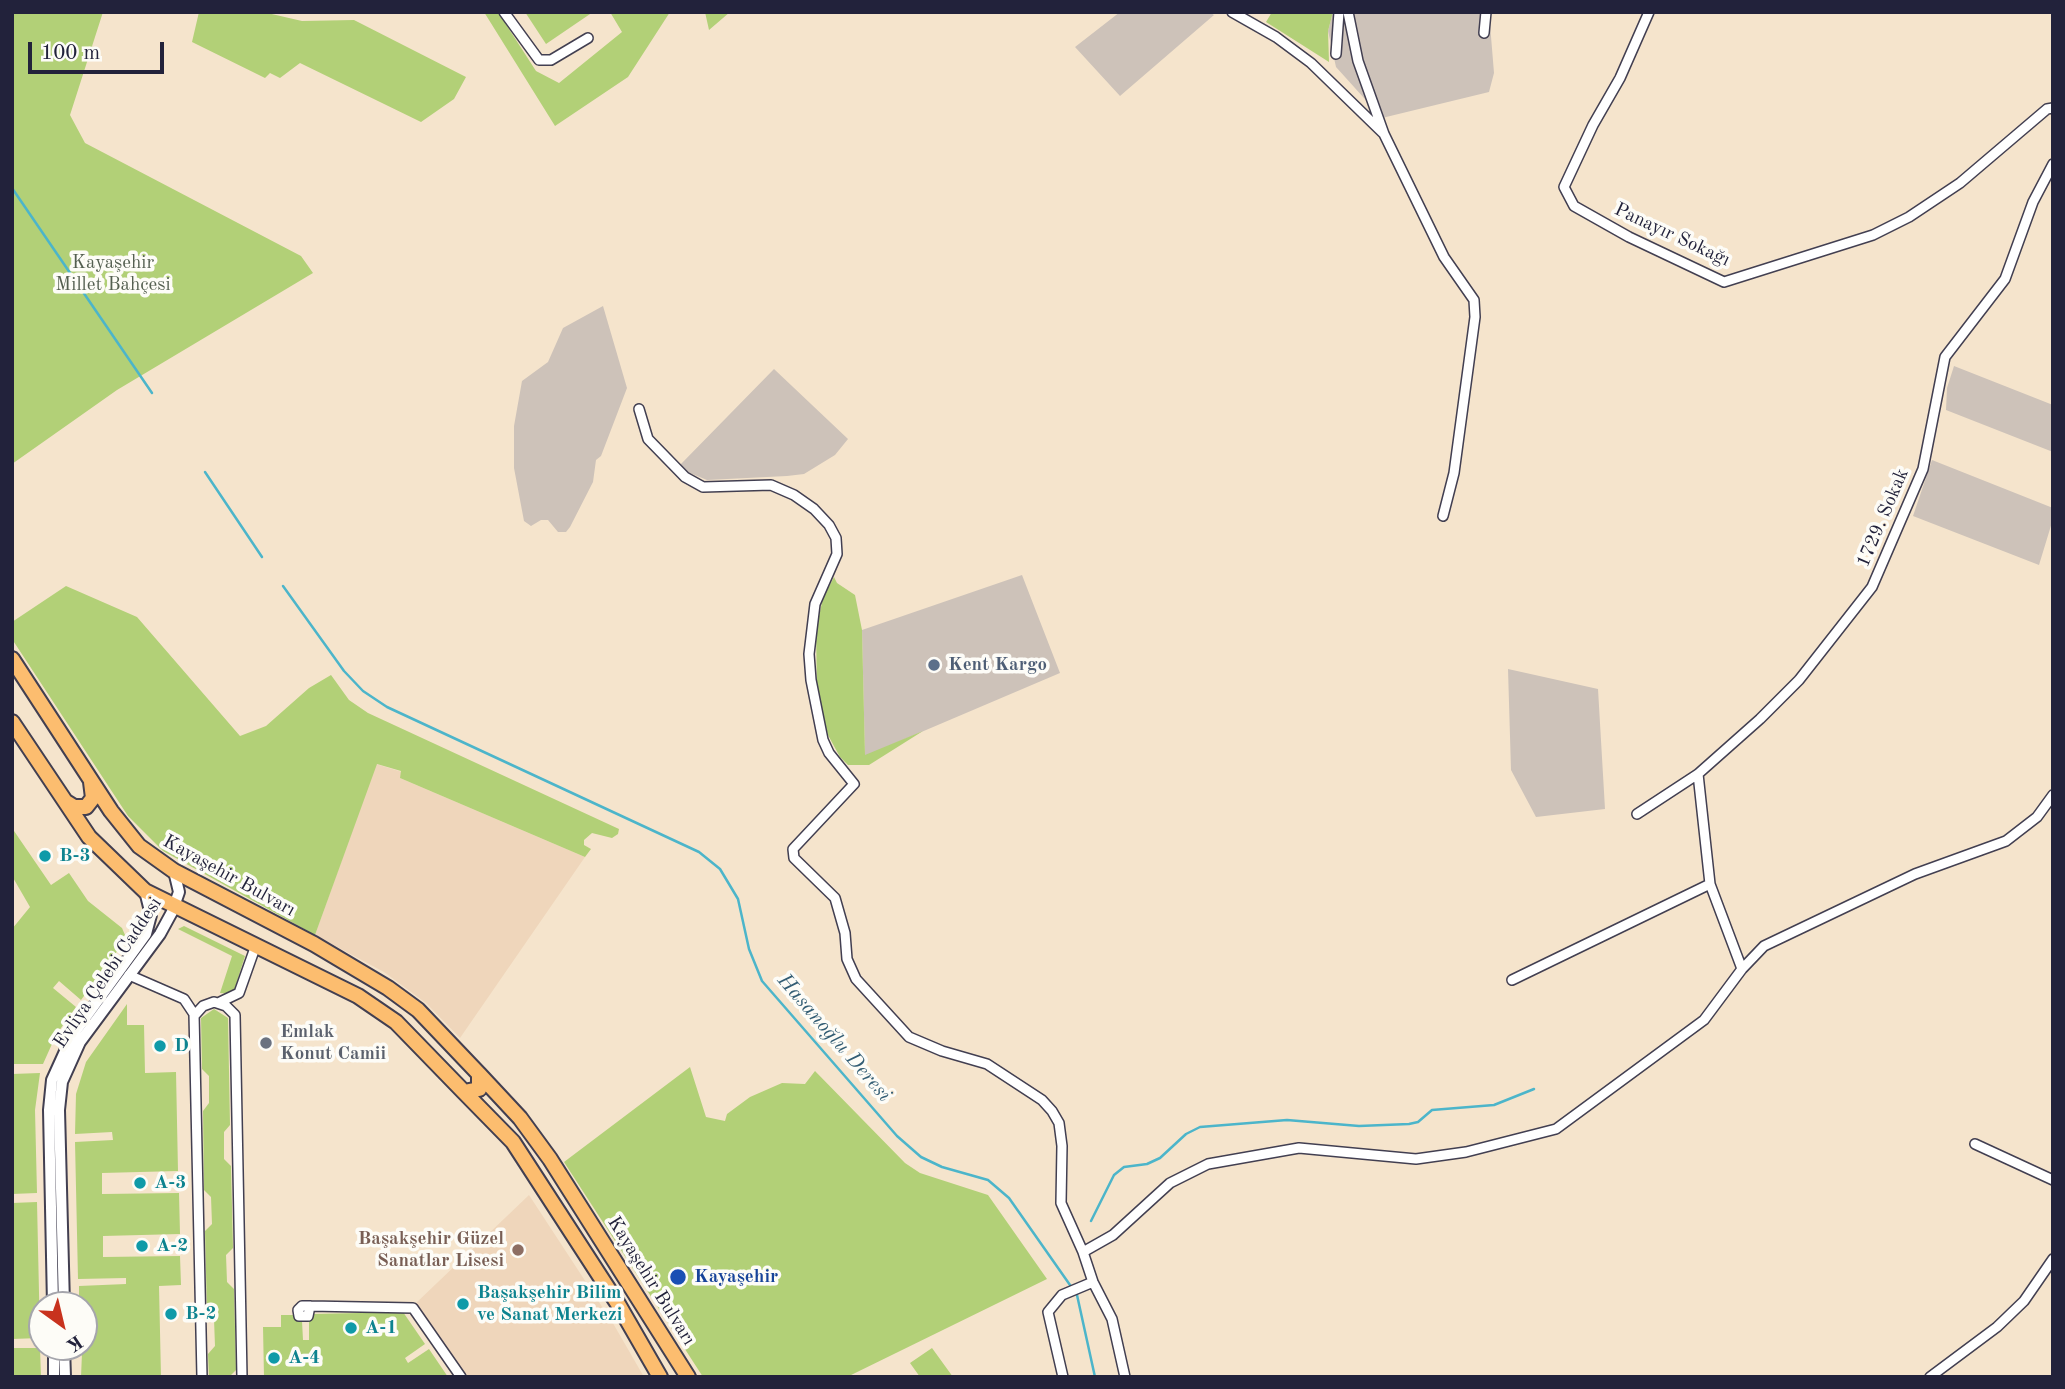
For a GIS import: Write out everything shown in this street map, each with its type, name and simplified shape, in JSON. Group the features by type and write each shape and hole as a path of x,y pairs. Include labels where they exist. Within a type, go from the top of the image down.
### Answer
{"main road":[{"name":"Kayaşehir Bulvarı","path":"12,659 128,834 155,860 314,944 388,988 418,1010 479,1074 520,1118 550,1159 688,1377"},
{"name":"Kayaşehir Bulvarı","path":"12,722 98,848 145,891 358,996 396,1022 513,1142 618,1304 660,1377"},
{"path":"65,802 82,808 91,802 94,792 86,771"},
{"path":"464,1092 479,1088 479,1074"}],"street":[{"path":"504,12 540,60 551,60 588,37"},
{"path":"1232,12 1276,37 1311,63 1384,134"},
{"path":"1336,54 1339,12"},
{"path":"1348,12 1358,61 1384,134 1444,257 1475,300 1454,473 1443,516"},
{"path":"1484,33 1486,12"},
{"name":"Panayır Sokağı","path":"1649,12 1620,78 1592,125 1564,187 1574,206 1629,237 1724,282 1873,234 1909,217 1960,183 2047,109 2053,108"},
{"name":"1729. Sokak","path":"1637,814 1698,774 1799,680 1872,587 1923,469 1945,357 2005,279 2033,202 2053,164"},
{"path":"639,409 648,439 685,477 703,487 771,485 794,495 829,525 836,538 837,554 815,604 809,654 811,680 823,740 854,784 793,849 794,858 835,898 845,933 847,960 856,979 909,1037 942,1051 987,1064 1042,1100 1052,1111 1059,1123 1062,1146 1061,1203 1093,1282 1112,1320 1125,1377"},
{"path":"1698,774 1710,884 1742,969"},
{"path":"1083,1252 1121,1229 1170,1183 1208,1164 1230,1158 1298,1148 1416,1159 1466,1152 1556,1129 1704,1020 1742,969 1764,946 1792,930 1835,915 1915,874 2006,841 2037,817 2053,795"},
{"name":"Evliya Çelebi Caddesi","path":"56,1291 59,1110 62,1082 76,1048 160,934 176,904 179,882 174,871"},
{"path":"1511,980 1710,884"},
{"name":"Evliya Çelebi Caddesi","path":"60,1291 49,1110 52,1080 72,1036 146,934 150,915 145,891"},
{"path":"194,1016 203,1006 218,1003 239,993 256,945"},
{"path":"129,975 184,999 191,1005 194,1016 202,1377"},
{"path":"218,1003 226,1006 235,1015 242,1377"},
{"path":"1975,1143 2053,1180"},
{"path":"1930,1377 1997,1326 2024,1301 2053,1259"},
{"path":"1063,1377 1048,1312 1062,1295 1093,1282"},
{"path":"310,1306 413,1308 461,1377"}],"shaded area":[{"path":"1120,12 1209,12 1214,15 1120,96 1075,47"},
{"path":"1333,12 1489,12 1494,73 1489,92 1382,118 1336,67 1328,31"},
{"path":"603,306 627,388 601,456 596,460 593,482 570,527 566,532 558,532 548,520 541,520 531,526 524,521 514,468 514,426 522,381 548,362 563,328"},
{"path":"1954,366 2053,405 2053,452 1946,410 1947,388"},
{"path":"774,369 848,439 835,455 804,474 787,476 707,480 685,471 680,465"},
{"path":"1932,460 2053,508 2053,519 2039,565 1913,516"},
{"path":"1022,575 1060,673 865,756 862,630"},
{"path":"1508,669 1598,689 1605,809 1536,817 1511,770"},
{"path":"376,764 402,772 400,778 585,857 460,1038 426,1003 384,972 315,935"},
{"name":"Başakşehir Güzel Sanatlar Lisesi","path":"529,1195 614,1325 644,1377 466,1377 415,1304"}],"green space":[{"name":"Kayaşehir Millet Bahçesi","path":"12,12 103,12 70,115 85,143 301,256 313,273 117,390 12,464"},
{"path":"199,12 263,12 302,21 354,20 466,77 454,99 421,122 300,63 280,78 270,73 265,78 192,42"},
{"path":"484,12 498,12 536,71 559,83 622,32 610,12 670,12 628,77 555,126"},
{"path":"525,12 593,12 546,44"},
{"path":"705,12 730,12 709,30"},
{"path":"1272,12 1333,12 1328,31 1329,62 1266,22"},
{"path":"834,577 837,583 855,595 862,630 865,755 923,731 869,765 848,765 840,757 828,735 817,692 816,629 823,598"},
{"path":"66,586 137,617 240,736 266,726 309,688 331,675 349,700 368,713 619,829 618,834 612,838 592,833 584,840 584,845 591,849 585,857 400,778 401,771 377,764 315,935 163,851 128,816 12,639 12,622"},
{"path":"12,828 51,885 69,873 88,901 122,928 125,935 124,942 81,1000 59,981 53,988 76,1007 56,1035 43,1064 12,1064 12,929 30,907 12,876"},
{"path":"184,926 245,956 233,994 220,993 232,956 178,929"},
{"path":"127,1004 127,1025 144,1025 145,1073 176,1072 178,1171 102,1173 102,1194 179,1193 180,1234 103,1236 103,1257 180,1256 181,1285 159,1286 161,1377 81,1377 82,1361 98,1361 98,1291 79,1291 79,1286 126,1284 126,1278 78,1279 75,1142 113,1140 112,1132 75,1134 76,1094 86,1062"},
{"path":"214,1009 228,1018 230,1125 224,1132 224,1159 231,1166 233,1248 226,1255 227,1282 234,1289 236,1370 229,1377 209,1377 208,1354 215,1346 214,1319 207,1312 205,1231 212,1224 211,1197 204,1190 203,1111 209,1103 209,1076 202,1069 201,1018"},
{"path":"690,1067 706,1117 725,1121 727,1114 750,1097 782,1083 805,1084 815,1071 905,1163 920,1173 988,1195 1047,1279 847,1377 703,1377 564,1162"},
{"path":"40,1073 35,1110 37,1193 12,1194 12,1074"},
{"path":"37,1202 39,1291 28,1291 28,1338 12,1339 12,1203"},
{"path":"403,1312 425,1344 405,1358 408,1363 429,1349 448,1377 264,1377 263,1327 281,1327 281,1315 294,1315 302,1321 303,1340 309,1340 309,1321 313,1314"},
{"path":"12,1348 28,1348 28,1361 40,1361 41,1377 12,1377"},
{"path":"932,1348 953,1377 920,1377 910,1363"}],"waterway":[{"name":"Hasanoğlu Deresi","path":"12,188 152,393"},
{"name":"Hasanoğlu Deresi","path":"205,472 262,557"},
{"name":"Hasanoğlu Deresi","path":"283,586 344,671 363,691 387,707 699,852 720,869 738,899 749,949 762,981 897,1136 921,1157 942,1167 988,1180 1009,1198 1077,1295 1095,1377"},
{"path":"1091,1221 1114,1175 1124,1167 1147,1164 1160,1158 1186,1134 1200,1127 1287,1120 1359,1126 1409,1124 1418,1122 1432,1110 1494,1105 1534,1089"}],"place":[{"name":"Kent Kargo","path":"934,665"},
{"name":"B-3","path":"45,856"},
{"name":"Emlak Konut Camii","path":"266,1043"},
{"name":"D","path":"160,1046"},
{"name":"A-3","path":"140,1183"},
{"name":"A-2","path":"142,1246"},
{"name":"Başakşehir Güzel Sanatlar Lisesi","path":"518,1250"},
{"name":"Kayaşehir","path":"678,1277"},
{"name":"Başakşehir Bilim ve Sanat Merkezi","path":"463,1304"},
{"name":"B-2","path":"171,1314"},
{"name":"A-1","path":"351,1328"},
{"name":"A-4","path":"274,1358"}]}
